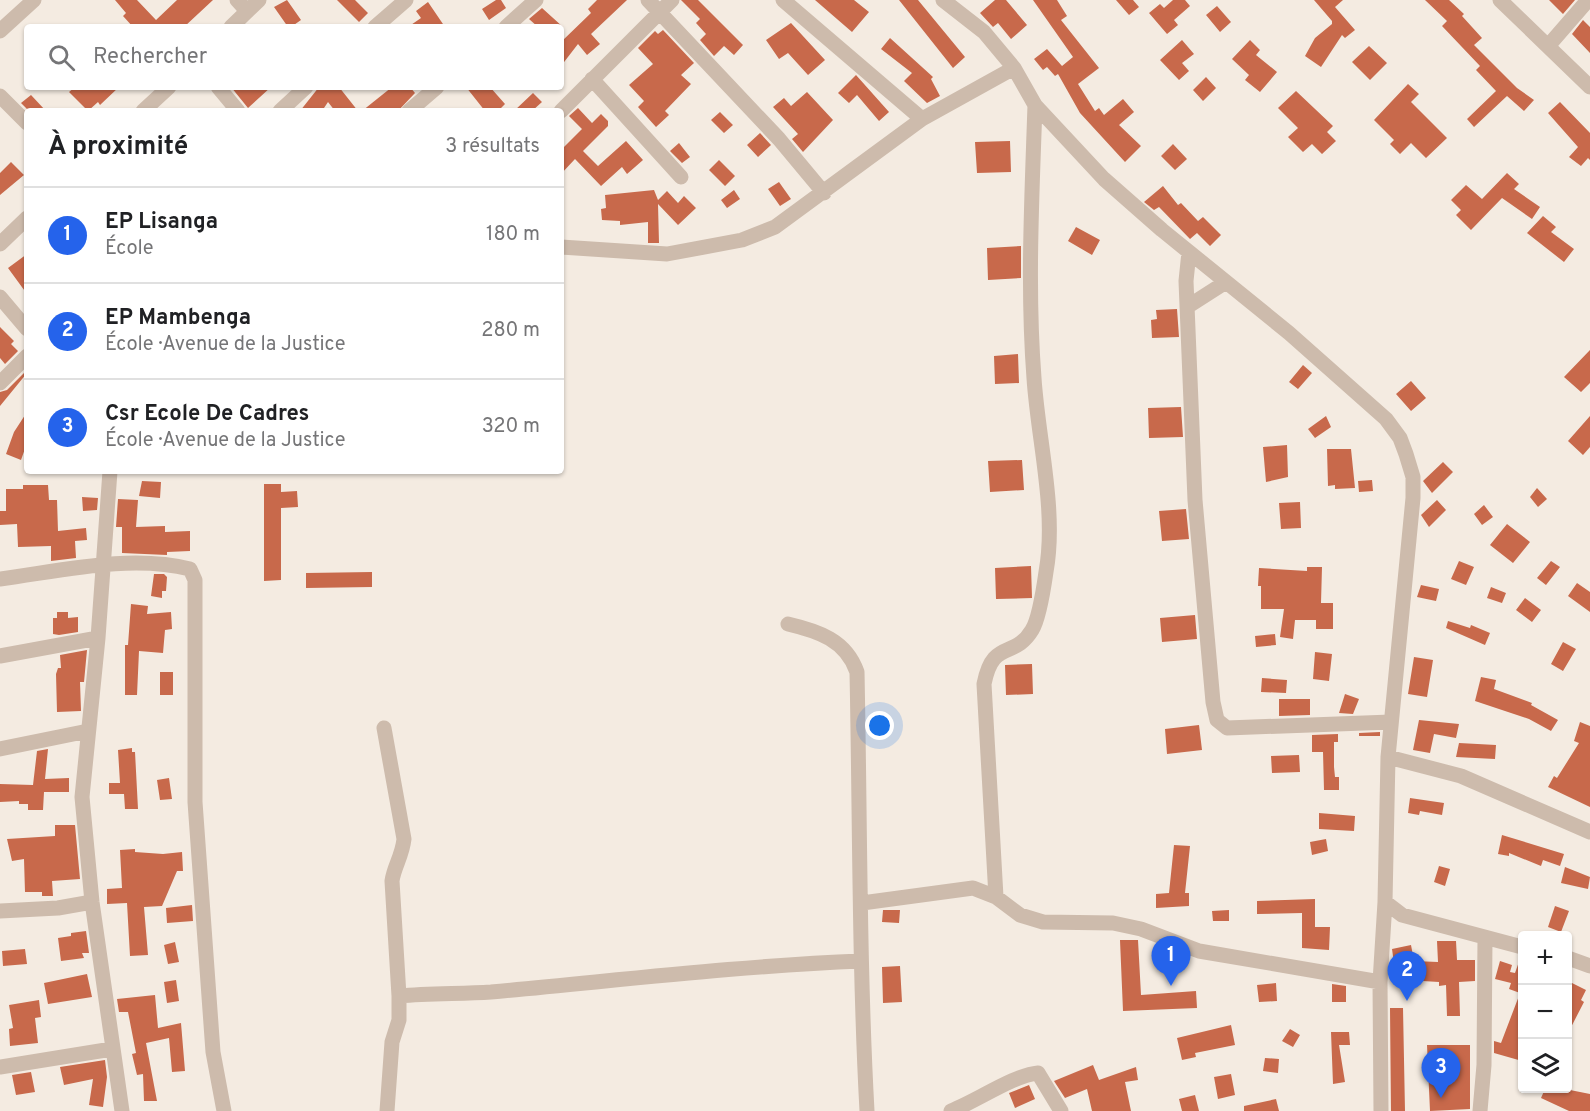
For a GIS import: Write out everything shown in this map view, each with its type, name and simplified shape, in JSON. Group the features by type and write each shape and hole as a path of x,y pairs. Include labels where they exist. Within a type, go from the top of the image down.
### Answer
{"street":[{"path":"0,31 34,0"},
{"path":"378,24 406,0"},
{"path":"509,24 536,0"},
{"path":"648,0 778,139 824,193"},
{"path":"564,108 672,0"},
{"path":"783,0 922,119"},
{"path":"944,0 984,32 1014,69 1035,105 1104,179 1386,418 1400,438 1413,477 1413,498 1388,757 1385,910 1380,982 1381,1111"},
{"path":"1500,0 1590,87"},
{"path":"1549,45 1588,0"},
{"path":"233,24 248,4"},
{"path":"564,247 666,254 741,240 775,227 922,119 1014,69"},
{"path":"592,79 681,177"},
{"path":"146,108 166,90"},
{"path":"220,90 236,108"},
{"path":"283,108 303,90"},
{"path":"412,108 434,90"},
{"path":"0,96 24,120"},
{"path":"996,897 984,684 988,667 996,655 1018,645 1033,629 1047,572 1050,537 1034,377 1030,236 1035,105"},
{"path":"0,244 24,221"},
{"path":"1189,252 1187,307 1195,500 1213,702 1217,720 1227,728 1391,722"},
{"path":"1187,307 1226,282"},
{"path":"0,297 24,325"},
{"path":"0,382 24,359"},
{"path":"110,474 98,638 82,797 92,902 122,1111"},
{"path":"0,579 104,566 168,564 190,569 195,580 195,802 213,1052 224,1111"},
{"path":"788,624 814,630 839,644 852,656 857,672 862,903 861,961 867,1111"},
{"path":"0,656 98,638"},
{"path":"384,728 404,839 402,857 393,872 392,881 399,1020 392,1042 387,1111"},
{"path":"0,749 88,731"},
{"path":"1388,757 1461,776 1590,832"},
{"path":"862,903 958,888 974,888 996,897 1020,915 1043,922 1113,922 1141,929 1199,951 1380,982"},
{"path":"0,911 58,908 92,902"},
{"path":"1385,910 1518,946"},
{"path":"1480,1111 1484,1065 1485,938"},
{"path":"1572,959 1590,966"},
{"path":"399,996 488,992 776,964 861,961"},
{"path":"0,1067 112,1049"},
{"path":"951,1111 978,1100 1026,1074 1038,1073 1061,1111"}],"building":[{"path":"115,0 137,0 156,20 177,0 213,0 187,24 130,24 123,16 126,13"},
{"path":"287,0 301,20 295,24 286,24 274,7"},
{"path":"337,0 355,0 368,13 359,22"},
{"path":"496,0 501,0 506,8 489,20 482,9"},
{"path":"597,0 627,0 591,34 600,44 587,55 578,44 564,62 564,39 591,13 588,9"},
{"path":"681,0 698,0 743,45 734,55 724,46 714,56 700,40 706,34 696,23 700,19"},
{"path":"815,0 854,0 869,12 852,32"},
{"path":"899,0 918,0 965,57 953,68"},
{"path":"995,0 1006,0 1027,25 1011,39 998,23 993,27 980,13"},
{"path":"1033,0 1057,0 1067,16 1061,20 1099,68 1078,84 1095,111 1099,108 1104,115 1123,99 1134,112 1119,125 1141,146 1125,162 1080,113 1058,74 1055,76 1047,67 1043,70 1034,59 1047,49 1062,66 1073,57"},
{"path":"1116,0 1133,0 1139,7 1129,15"},
{"path":"1173,0 1185,0 1190,6 1174,20 1178,25 1167,34 1149,13 1160,4 1164,8"},
{"path":"1314,0 1343,0 1335,7 1355,30 1345,38 1342,35 1321,67 1305,56 1315,38 1332,24 1332,21"},
{"path":"1425,0 1449,0 1464,14 1462,16 1482,38 1474,45 1517,88 1534,100 1524,111 1507,96 1474,127 1467,119 1496,91 1476,70 1480,66 1442,26 1447,21"},
{"path":"1549,0 1575,0 1563,14"},
{"path":"428,2 443,24 412,24 421,18 416,11"},
{"path":"1217,6 1231,22 1220,32 1206,15"},
{"path":"542,8 560,24 535,24 529,19"},
{"path":"1583,20 1590,27 1590,53 1572,34"},
{"path":"791,23 825,60 808,75 788,53 779,59 766,40"},
{"path":"663,30 694,63 681,75 691,84 665,111 669,115 656,127 638,107 644,101 629,85 653,64 638,48 655,31 658,34"},
{"path":"890,38 933,77 931,79 940,96 927,103 904,81 912,73 881,49"},
{"path":"1182,40 1194,54 1182,63 1189,71 1179,80 1160,60"},
{"path":"1250,40 1260,50 1256,55 1277,72 1260,92 1245,80 1249,75 1232,59"},
{"path":"1369,46 1387,63 1370,80 1352,62"},
{"path":"856,75 889,112 879,121 857,95 849,103 838,93"},
{"path":"1206,77 1216,88 1203,101 1193,90"},
{"path":"1408,84 1419,94 1411,102 1447,138 1426,158 1411,143 1400,154 1390,144 1394,140 1374,120"},
{"path":"71,90 116,90 100,105 98,102 91,108 85,108 69,92"},
{"path":"233,90 268,90 248,108"},
{"path":"317,90 341,90 356,108 333,108 328,102 324,108 302,108"},
{"path":"388,90 412,90 415,93 401,108 366,108"},
{"path":"468,90 493,90 505,104 501,108 483,108"},
{"path":"1296,91 1333,126 1327,132 1336,141 1322,154 1312,144 1303,152 1288,137 1298,128 1278,108"},
{"path":"807,92 833,120 803,152 792,139 798,134 773,107 784,98 791,106"},
{"path":"533,93 542,102 535,108 517,108"},
{"path":"31,95 43,108 26,108 21,103"},
{"path":"1560,102 1590,133 1590,160 1588,158 1581,166 1569,157 1578,147 1548,113"},
{"path":"578,108 592,123 601,114 608,121 608,126 583,151 598,166 626,141 643,160 627,174 622,167 601,186 575,159 564,171 564,147 582,129 569,116"},
{"path":"720,112 733,125 724,133 711,120"},
{"path":"760,133 771,145 758,157 747,145"},
{"path":"1010,141 1011,172 977,173 975,142"},
{"path":"679,143 690,157 682,163 670,151"},
{"path":"1173,144 1187,159 1175,170 1161,156"},
{"path":"719,160 735,176 725,186 709,170"},
{"path":"11,162 24,175 0,195 0,173"},
{"path":"1507,173 1519,184 1514,189 1540,207 1532,219 1502,198 1471,230 1456,215 1461,210 1451,200 1466,185 1482,199"},
{"path":"779,182 791,199 780,206 768,189"},
{"path":"1163,186 1178,205 1181,203 1198,221 1203,217 1221,235 1210,246 1197,233 1190,239 1159,207 1154,210 1144,202"},
{"path":"654,190 658,200 667,191 678,203 684,196 696,208 678,225 658,204 659,243 648,243 648,222 620,225 620,221 602,220 601,209 606,208 605,195"},
{"path":"734,190 740,199 727,208 721,200"},
{"path":"1543,216 1556,227 1551,232 1574,249 1564,262 1527,233"},
{"path":"1076,227 1100,240 1092,255 1068,241"},
{"path":"1021,246 1021,278 988,280 987,248"},
{"path":"24,256 24,290 8,268"},
{"path":"1177,309 1179,337 1152,338 1151,320 1157,319 1156,310"},
{"path":"0,327 14,341 11,344 18,351 5,364 0,358"},
{"path":"1590,350 1590,383 1581,392 1564,377"},
{"path":"1018,354 1019,383 995,384 994,356"},
{"path":"1303,365 1312,373 1298,389 1289,382"},
{"path":"24,373 24,377 0,406 0,392 7,390"},
{"path":"1411,381 1426,398 1411,411 1396,394"},
{"path":"1181,407 1183,437 1149,438 1148,408"},
{"path":"1326,416 1331,427 1315,438 1308,429"},
{"path":"1590,416 1590,447 1583,455 1568,441"},
{"path":"24,417 24,452 21,460 6,454 14,432"},
{"path":"1287,445 1288,477 1266,482 1263,447"},
{"path":"1327,449 1351,449 1355,488 1335,489 1335,485 1328,486"},
{"path":"1022,460 1024,490 990,492 988,461"},
{"path":"1443,462 1453,472 1432,493 1423,481"},
{"path":"1372,480 1373,491 1359,492 1358,481"},
{"path":"142,481 161,482 160,498 139,496"},
{"path":"264,484 281,484 281,492 297,491 298,507 281,508 281,580 264,581"},
{"path":"23,485 48,485 49,500 57,500 58,531 86,528 87,540 75,541 76,558 51,561 51,546 18,547 17,524 0,525 0,511 6,511 6,489 23,489"},
{"path":"1537,488 1547,499 1538,507 1530,497"},
{"path":"82,497 98,498 97,510 83,511"},
{"path":"118,499 138,500 136,527 165,526 165,532 190,531 190,551 167,552 167,555 122,553 122,527 116,527"},
{"path":"1437,500 1446,510 1429,527 1421,515"},
{"path":"1300,502 1301,528 1281,529 1279,503"},
{"path":"1484,505 1493,517 1482,525 1474,514"},
{"path":"1186,509 1189,539 1162,541 1159,511"},
{"path":"1507,524 1530,542 1513,563 1490,545"},
{"path":"1459,561 1474,567 1466,585 1451,579"},
{"path":"1551,561 1560,567 1546,585 1537,578"},
{"path":"1031,566 1032,598 996,599 995,568"},
{"path":"1307,567 1322,567 1321,603 1333,603 1333,629 1316,629 1316,620 1295,620 1293,639 1280,637 1284,609 1261,609 1261,586 1258,586 1259,568 1307,571"},
{"path":"372,572 372,587 306,588 306,573"},
{"path":"154,574 164,574 167,577 166,591 162,591 162,598 151,596"},
{"path":"1577,583 1590,592 1590,612 1568,596"},
{"path":"1421,585 1439,589 1436,601 1417,597"},
{"path":"1491,587 1506,593 1502,603 1487,598"},
{"path":"1525,598 1541,610 1532,622 1516,610"},
{"path":"131,604 148,606 147,614 171,612 172,629 165,630 163,653 139,651 137,695 125,695 125,645 128,645"},
{"path":"57,612 68,612 68,618 78,617 78,632 53,634 53,618 57,618"},
{"path":"1195,615 1197,639 1162,642 1160,618"},
{"path":"1448,621 1470,628 1471,625 1490,633 1485,645 1446,628"},
{"path":"1275,634 1276,645 1256,647 1255,636"},
{"path":"1563,642 1576,649 1563,671 1551,664"},
{"path":"87,650 84,682 80,682 81,711 57,712 56,674 58,668 61,668 60,655"},
{"path":"1315,652 1332,654 1329,681 1313,679"},
{"path":"1414,657 1433,660 1427,697 1408,694"},
{"path":"1032,664 1033,694 1006,695 1005,665"},
{"path":"160,672 173,672 173,695 160,695"},
{"path":"1481,677 1496,680 1494,689 1532,703 1531,705 1558,720 1551,731 1529,719 1475,701"},
{"path":"1262,678 1287,680 1286,693 1261,692"},
{"path":"1345,694 1359,699 1353,714 1339,713"},
{"path":"1279,699 1310,699 1310,715 1279,716"},
{"path":"1419,720 1459,724 1456,738 1434,734 1430,753 1413,750"},
{"path":"1580,722 1590,726 1590,807 1548,787 1554,776 1557,778 1579,743 1574,741"},
{"path":"1199,725 1202,750 1167,754 1165,729"},
{"path":"1380,732 1380,736 1359,736 1359,733"},
{"path":"1338,734 1338,742 1334,742 1334,767 1335,777 1339,777 1339,790 1324,790 1323,752 1312,752 1312,735"},
{"path":"1459,743 1496,745 1495,759 1456,757"},
{"path":"132,748 132,752 135,752 138,809 125,809 124,794 109,794 109,783 120,783 118,750"},
{"path":"48,749 45,779 69,778 69,792 44,792 43,810 28,810 28,804 19,804 19,801 0,802 0,784 33,785 37,751"},
{"path":"1299,755 1300,772 1272,773 1271,756"},
{"path":"169,778 172,799 160,800 157,780"},
{"path":"1410,798 1444,803 1442,815 1420,811 1419,815 1408,813"},
{"path":"1319,813 1355,816 1354,831 1319,829"},
{"path":"55,825 75,825 80,879 52,881 53,896 42,896 42,892 25,892 24,859 12,861 7,839 55,836"},
{"path":"1502,835 1564,854 1560,866 1543,860 1541,866 1509,853 1509,856 1498,854"},
{"path":"1326,839 1328,851 1312,855 1310,842"},
{"path":"1174,845 1190,846 1185,893 1189,893 1189,906 1156,908 1156,894 1169,893"},
{"path":"135,849 135,852 163,854 182,852 183,871 177,871 162,906 144,907 148,955 130,956 127,903 107,904 107,889 122,888 120,850"},
{"path":"1439,866 1450,869 1445,886 1434,882"},
{"path":"1565,867 1590,877 1588,889 1561,883"},
{"path":"1315,899 1315,927 1330,927 1329,950 1302,948 1302,913 1257,914 1257,901"},
{"path":"192,905 193,921 167,923 166,908"},
{"path":"1555,906 1569,911 1561,931 1548,927"},
{"path":"883,910 900,910 899,923 882,922"},
{"path":"1229,910 1229,921 1213,921 1212,911"},
{"path":"86,931 89,953 82,953 84,958 61,961 58,938"},
{"path":"1120,940 1138,940 1141,995 1196,991 1197,1008 1123,1011"},
{"path":"1437,941 1456,941 1457,960 1475,960 1475,981 1459,982 1460,1016 1447,1016 1446,985 1439,986 1439,982 1390,979 1391,963 1394,963 1392,949 1411,945 1414,961 1438,962"},
{"path":"175,942 179,962 168,964 164,945"},
{"path":"25,949 27,964 3,966 2,951"},
{"path":"1500,961 1512,965 1510,972 1515,973 1518,964 1518,992 1509,989 1511,983 1495,979"},
{"path":"900,966 902,1002 883,1003 882,967"},
{"path":"87,974 92,997 48,1004 44,983"},
{"path":"176,980 179,1001 167,1003 164,982"},
{"path":"1276,983 1277,1001 1259,1002 1257,985"},
{"path":"1572,983 1586,990 1581,1000 1584,1002 1572,1025"},
{"path":"1332,984 1346,986 1346,1002 1332,1002"},
{"path":"155,995 158,1028 181,1023 185,1071 172,1072 169,1038 146,1043 157,1101 144,1101 143,1074 137,1075 132,1054 136,1053 128,1012 119,1012 117,999"},
{"path":"1518,998 1518,1060 1494,1053 1494,1041 1501,1043"},
{"path":"39,1000 41,1017 35,1018 38,1043 10,1046 9,1029 13,1028 9,1005"},
{"path":"1390,1008 1403,1008 1405,1111 1391,1111"},
{"path":"1231,1025 1235,1045 1195,1053 1196,1057 1182,1060 1177,1038"},
{"path":"1290,1029 1300,1035 1293,1047 1282,1041"},
{"path":"1331,1032 1349,1032 1350,1045 1339,1045 1345,1082 1333,1084"},
{"path":"1427,1045 1470,1045 1470,1109 1430,1111"},
{"path":"1265,1058 1279,1059 1278,1073 1263,1071"},
{"path":"105,1060 107,1077 103,1107 89,1105 93,1079 64,1085 60,1067"},
{"path":"1093,1065 1099,1080 1136,1067 1138,1080 1125,1082 1131,1111 1092,1111 1087,1089 1065,1098 1054,1081"},
{"path":"31,1072 35,1092 16,1095 12,1075"},
{"path":"1231,1074 1235,1095 1218,1099 1214,1077"},
{"path":"1029,1085 1035,1099 1015,1108 1009,1093"},
{"path":"1572,1090 1590,1094 1590,1111 1569,1111 1541,1098 1543,1093 1572,1093"},
{"path":"1195,1095 1199,1111 1182,1111 1179,1099"},
{"path":"1276,1099 1279,1111 1244,1111 1244,1106"}],"place":[{"name":"EP Lisanga","path":"1171,986"},
{"name":"EP Mambenga","path":"1407,1001"},
{"name":"Csr Ecole De Cadres","path":"1441,1098"}]}
